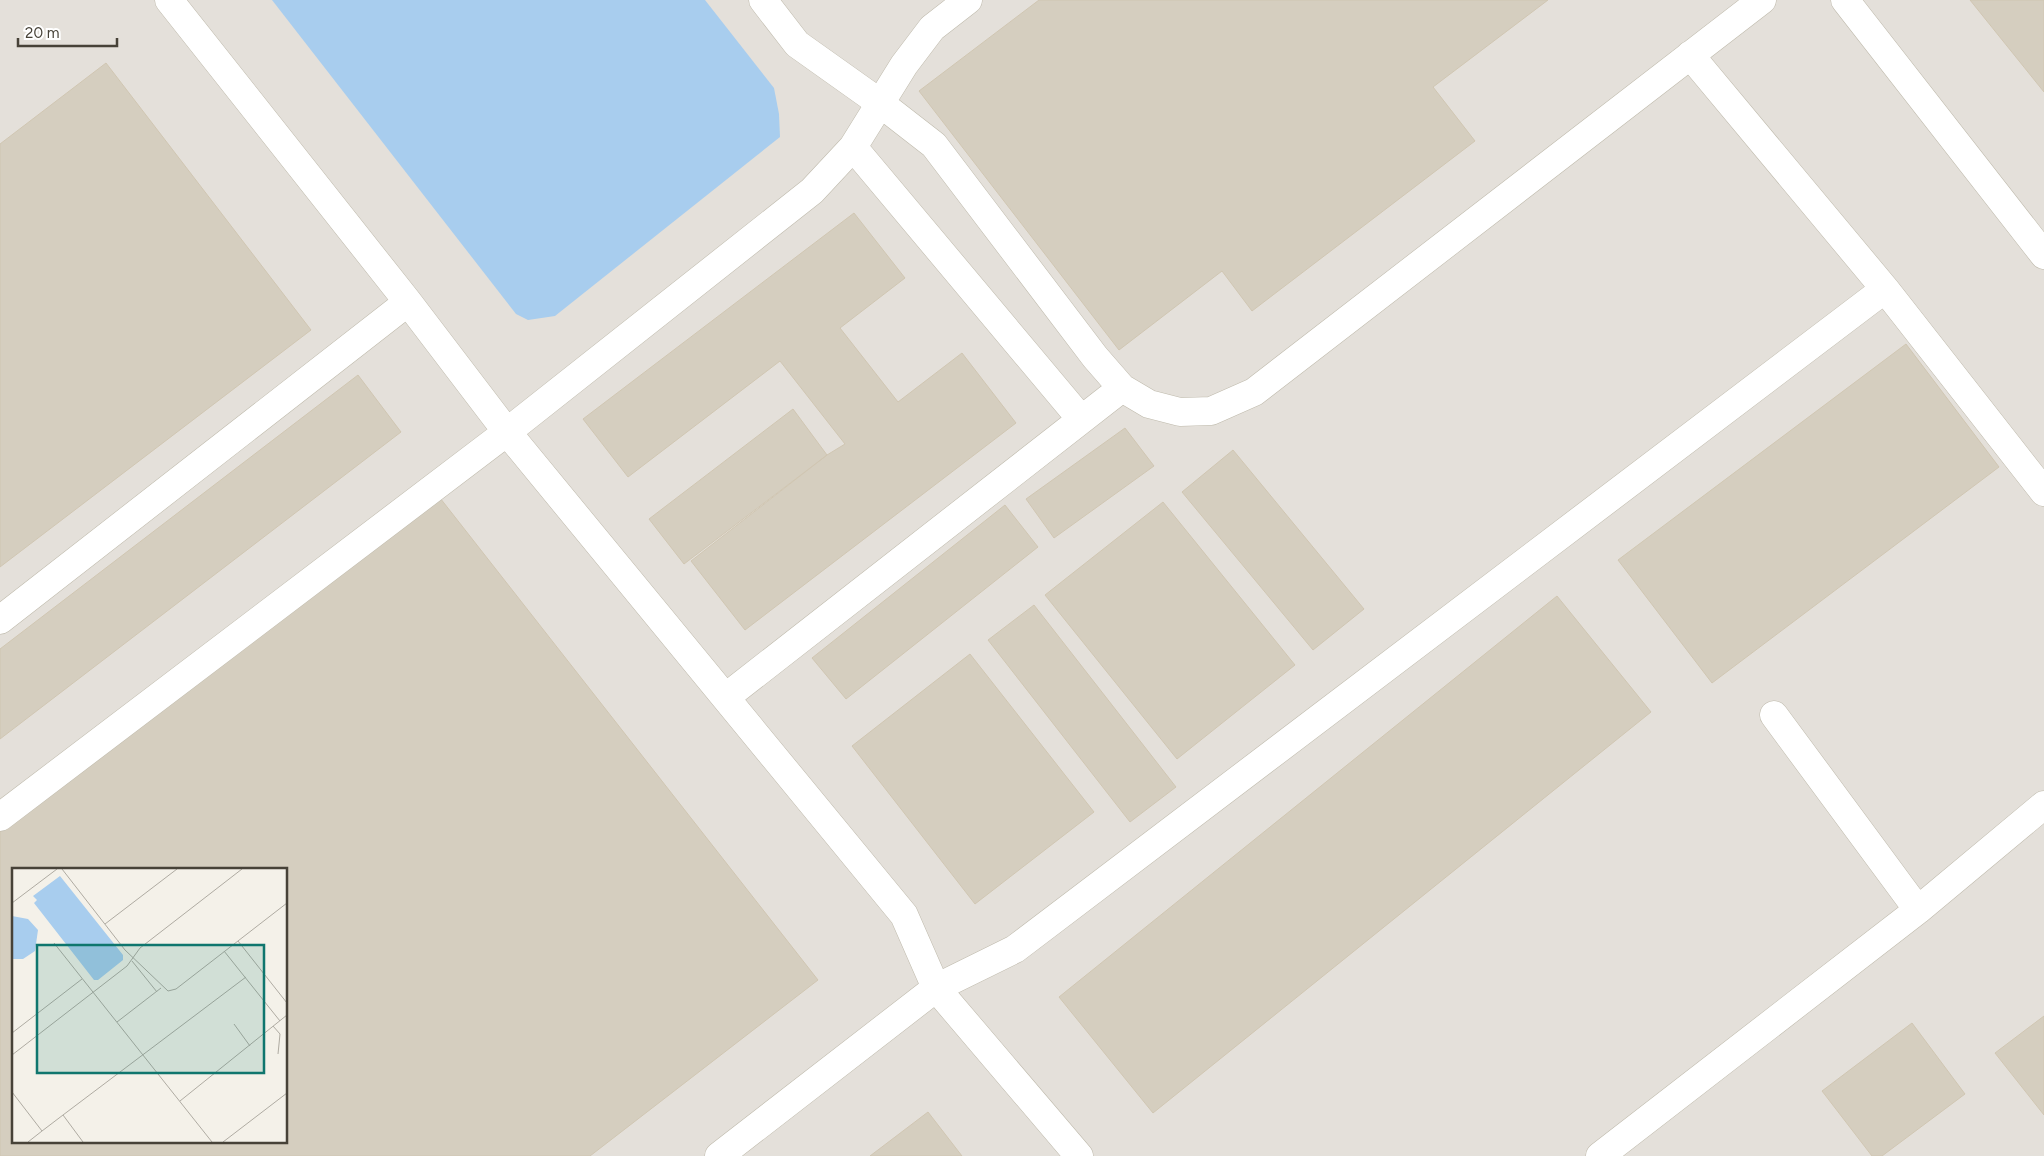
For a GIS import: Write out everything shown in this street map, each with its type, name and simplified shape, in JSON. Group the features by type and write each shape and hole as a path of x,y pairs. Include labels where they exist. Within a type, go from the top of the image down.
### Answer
{"lane":[{"path":"169,0 408,302 507,432 904,915 936,988 1079,1156"},
{"path":"763,0 797,44 838,75 880,103 934,145 1095,357 1122,388 1149,404 1180,412 1211,410 1254,392 1762,0"},
{"path":"0,817 507,432 812,191 853,147 904,65 932,28 968,0"},
{"path":"1845,0 2044,255"},
{"path":"1690,55 1885,289 2044,492"},
{"path":"853,147 1082,419"},
{"path":"718,1156 936,988 1015,949 1885,289"},
{"path":"0,620 408,302"},
{"path":"726,697 1122,388"},
{"path":"1774,715 1918,910"},
{"path":"1600,1156 1918,910 2044,805"}],"shaded area":[{"path":"0,0 2044,0 2044,1156 0,1156"}],"water":[{"path":"272,0 705,0 774,88 779,114 780,137 555,316 528,320 516,314"}],"building":[{"path":"1039,0 1548,0 1433,87 1475,141 1252,311 1222,271 1119,350 919,91"},
{"path":"1970,0 2044,0 2044,92"},
{"path":"106,63 311,330 0,567 0,144"},
{"path":"854,213 905,278 840,328 898,402 962,353 1016,423 745,630 691,561 827,455 845,444 780,361 628,477 583,419"},
{"path":"1906,344 1999,467 1712,683 1618,560"},
{"path":"358,375 401,432 0,739 0,649"},
{"path":"793,409 827,455 684,564 649,519"},
{"path":"1125,428 1154,466 1054,538 1026,499"},
{"path":"1233,450 1364,609 1313,650 1182,492"},
{"path":"433,489 818,980 590,1156 0,1156 0,824"},
{"path":"1163,502 1295,665 1177,759 1045,595"},
{"path":"1005,505 1038,547 846,699 812,658"},
{"path":"1557,596 1651,712 1153,1113 1059,997"},
{"path":"1034,605 1176,787 1130,822 988,640"},
{"path":"970,654 1094,812 975,904 852,746"},
{"path":"2044,1016 2044,1115 1995,1053"},
{"path":"1912,1023 1965,1094 1882,1156 1872,1156 1822,1091"},
{"path":"928,1112 962,1156 870,1156"}]}
